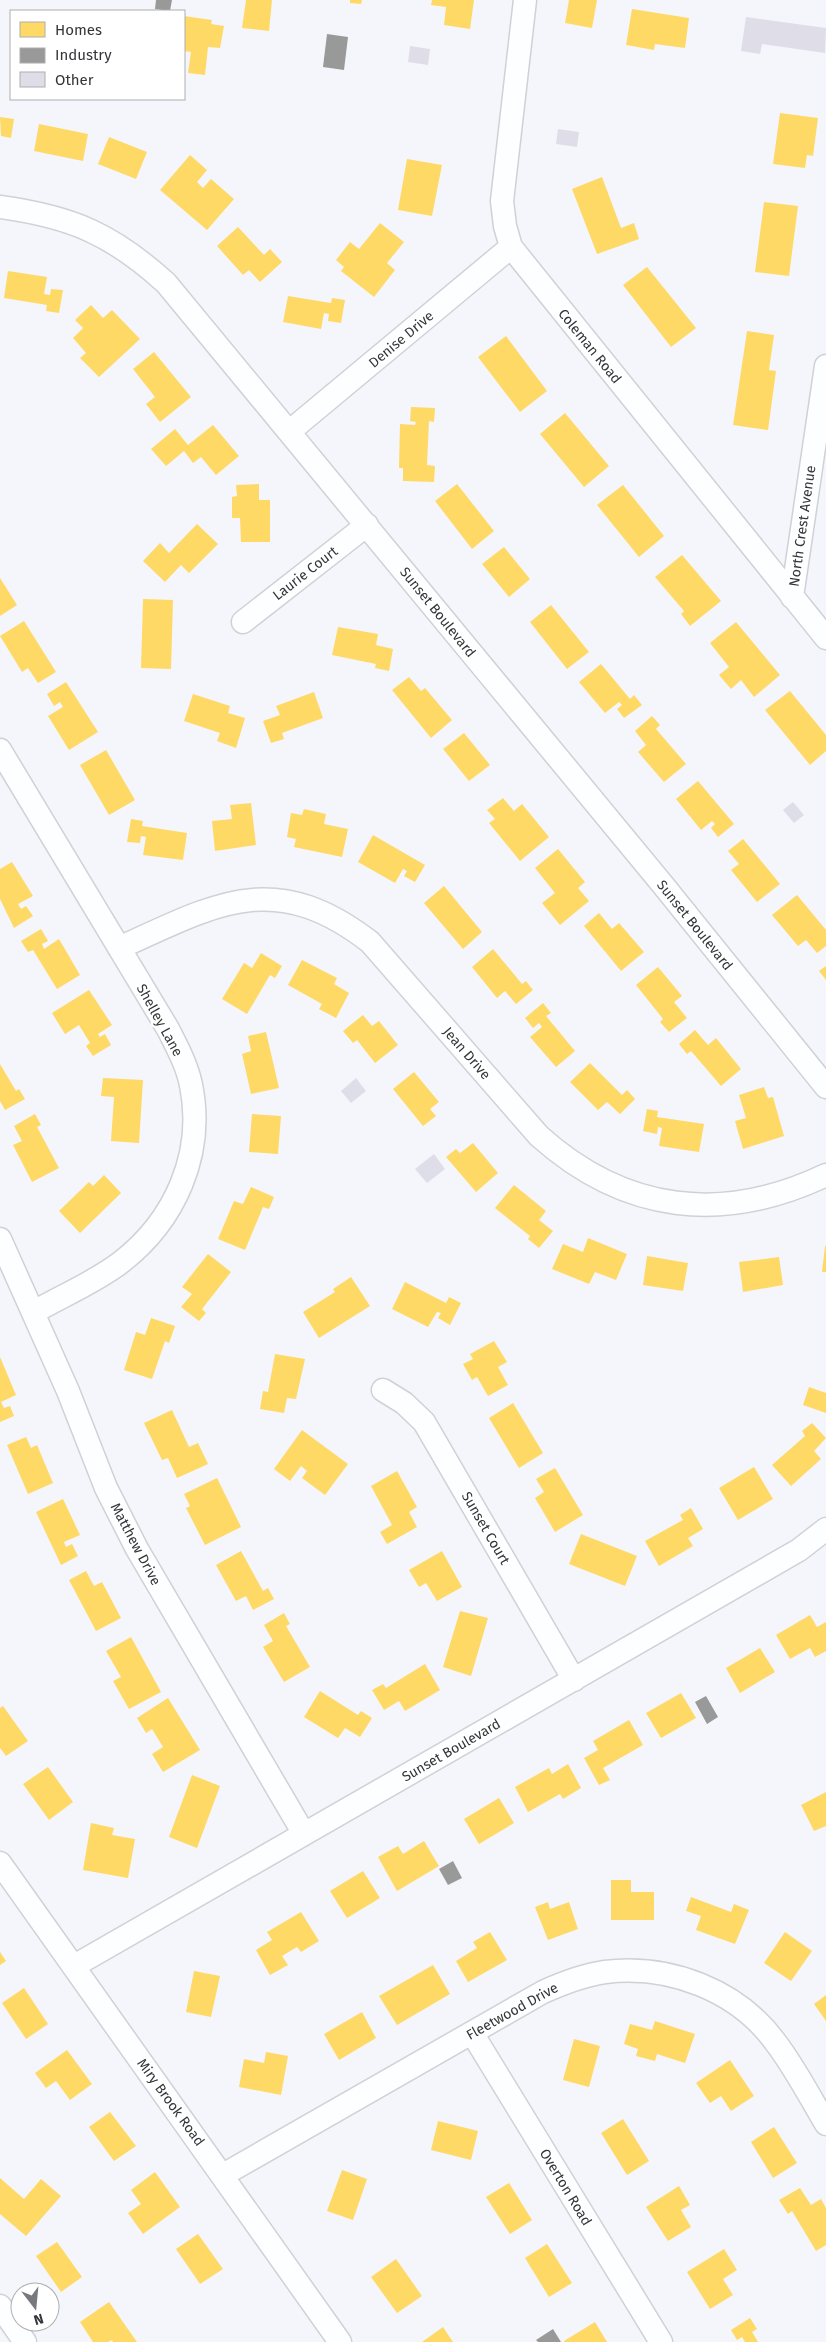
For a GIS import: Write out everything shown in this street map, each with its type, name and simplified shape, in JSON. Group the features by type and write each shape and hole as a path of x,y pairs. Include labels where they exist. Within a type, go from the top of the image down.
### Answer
{"street":[{"name":"Coleman Road","path":"525,0 502,201 505,226 511,247 826,638"},
{"name":"Sunset Boulevard","path":"0,207 41,213 74,222 109,238 141,260 166,283 290,431 826,1087"},
{"name":"Denise Drive","path":"290,431 511,247"},
{"name":"North Crest Avenue","path":"792,597 826,366"},
{"name":"Laurie Court","path":"243,622 367,525"},
{"name":"Shelley Lane","path":"0,750 168,1029 181,1055 190,1084 194,1111 193,1142 187,1171 176,1199 160,1224 142,1245 119,1264 34,1312"},
{"name":"Jean Drive","path":"119,948 200,911 223,904 256,899 286,901 319,909 346,923 370,942 539,1136 588,1173 622,1190 659,1200 697,1205 735,1204 768,1198 800,1187 826,1175"},
{"name":"Matthew Drive","path":"0,1239 34,1312 106,1488 137,1549 304,1834"},
{"name":"Sunset Court","path":"383,1390 404,1403 424,1422 574,1680"},
{"name":"Sunset Boulevard","path":"74,1966 799,1550 826,1529"},
{"name":"Miry Brook Road","path":"0,1862 340,2342"},
{"name":"Fleetwood Drive","path":"223,2175 544,1992 570,1980 604,1972 639,1970 671,1975 701,1984 729,1999 754,2019 776,2042 826,2124"},
{"name":"Overton Road","path":"472,2033 661,2342"},
{"path":"0,2306 25,2342"}],"building: Homes":[{"path":"246,0 272,0 269,31 242,28"},
{"path":"350,0 362,0 361,4 350,3"},
{"path":"432,0 474,0 470,29 444,25 446,7 431,5"},
{"path":"569,0 597,0 592,28 565,23"},
{"path":"632,9 689,18 685,48 655,44 654,50 626,45"},
{"path":"185,16 212,20 211,24 224,26 220,48 208,47 205,75 188,73 191,52 185,51"},
{"path":"780,113 818,118 813,156 807,155 805,168 773,164"},
{"path":"0,117 14,119 11,138 1,136"},
{"path":"39,124 88,134 83,161 34,151"},
{"path":"109,137 147,152 136,179 98,164"},
{"path":"190,155 207,170 197,182 203,188 211,179 234,199 207,230 160,190"},
{"path":"407,159 442,165 432,216 398,210"},
{"path":"602,177 621,228 634,223 639,239 597,254 572,189"},
{"path":"764,202 798,206 789,276 755,272"},
{"path":"380,223 404,242 387,263 395,270 374,297 341,271 344,267 336,260 350,242 359,249"},
{"path":"238,227 264,255 270,249 282,262 260,282 249,270 243,275 217,246"},
{"path":"647,267 696,328 671,347 623,285"},
{"path":"8,271 47,277 44,294 50,295 51,289 63,290 59,313 46,311 47,305 4,298"},
{"path":"288,296 331,303 332,298 345,300 341,323 328,321 329,314 324,313 321,329 283,322"},
{"path":"91,305 103,318 112,310 140,339 99,377 80,358 86,353 73,338 83,328 75,320"},
{"path":"747,331 774,335 769,370 776,371 768,430 733,425"},
{"path":"506,336 547,391 520,412 478,357"},
{"path":"154,352 191,397 160,422 146,404 155,397 133,369"},
{"path":"411,407 435,408 434,422 429,421 427,465 435,466 434,482 403,481 403,468 399,468 400,424 415,425 416,422 410,421"},
{"path":"565,413 609,466 584,487 540,434"},
{"path":"213,425 239,456 216,475 201,457 193,463 184,451 166,466 151,449 175,429 188,445"},
{"path":"259,484 259,500 270,500 270,542 241,542 240,518 232,518 232,497 237,496 236,485"},
{"path":"457,484 494,531 472,549 435,501"},
{"path":"623,485 664,536 639,557 597,505"},
{"path":"197,524 218,544 189,573 181,565 165,582 143,561 160,543 169,553"},
{"path":"504,547 530,579 509,597 482,564"},
{"path":"682,555 721,601 690,626 681,614 684,611 655,577"},
{"path":"0,578 17,605 0,616"},
{"path":"143,599 173,600 171,669 141,668"},
{"path":"551,605 589,652 567,669 530,622"},
{"path":"24,621 56,672 38,683 28,668 22,672 0,636"},
{"path":"736,622 780,675 754,697 741,680 731,689 719,675 729,667 710,643"},
{"path":"338,627 378,634 376,645 393,649 389,671 375,668 376,664 332,655"},
{"path":"601,664 630,699 634,695 642,705 624,718 617,709 622,705 619,702 605,713 579,682"},
{"path":"409,677 421,691 425,688 452,720 431,738 392,690"},
{"path":"66,682 98,732 69,750 48,716 63,707 60,702 54,706 47,694"},
{"path":"790,691 826,735 826,751 810,765 765,710"},
{"path":"314,692 323,718 282,733 284,739 271,743 263,721 280,715 276,706"},
{"path":"193,694 230,706 228,713 245,718 236,748 217,741 220,733 184,721"},
{"path":"652,716 660,725 656,729 686,764 664,782 638,752 646,745 635,731"},
{"path":"464,733 490,765 469,781 443,749"},
{"path":"106,750 135,800 109,815 80,765"},
{"path":"698,781 734,824 718,837 711,828 715,824 712,821 701,830 676,799"},
{"path":"503,798 514,811 522,804 549,837 520,861 489,823 495,819 487,810"},
{"path":"251,803 256,845 215,851 212,821 232,819 230,805"},
{"path":"304,809 326,814 324,824 348,829 342,857 294,847 296,839 287,837 291,813 302,815"},
{"path":"131,819 143,821 142,826 187,833 183,860 143,855 146,837 141,836 140,843 127,842"},
{"path":"373,835 425,865 415,882 404,876 407,871 403,869 395,883 358,862"},
{"path":"743,839 780,884 757,902 731,870 739,864 728,851"},
{"path":"558,849 585,882 578,888 589,901 560,925 542,903 555,893 535,868"},
{"path":"12,862 33,896 18,904 21,909 26,906 33,916 14,928 0,899 0,869"},
{"path":"444,886 482,932 463,949 424,903"},
{"path":"797,895 826,930 826,946 817,953 806,940 798,946 772,915"},
{"path":"599,913 612,929 619,923 644,952 621,971 584,926"},
{"path":"41,929 48,941 42,944 44,949 59,939 80,975 57,989 33,950 28,952 21,941"},
{"path":"493,949 522,984 526,981 533,990 516,1004 505,991 497,998 472,967"},
{"path":"261,953 282,966 275,978 270,975 247,1014 222,999 244,963 252,968"},
{"path":"302,960 337,978 334,984 349,993 336,1018 319,1009 322,1004 288,985"},
{"path":"826,966 826,980 819,971"},
{"path":"658,967 682,996 674,1002 687,1018 669,1032 660,1022 663,1019 636,985"},
{"path":"89,990 112,1025 98,1034 100,1037 105,1034 111,1045 93,1056 86,1046 90,1043 79,1025 65,1034 52,1013"},
{"path":"543,1003 551,1013 546,1016 575,1051 556,1067 530,1037 542,1027 539,1023 533,1028 525,1018"},
{"path":"363,1015 372,1026 379,1021 398,1045 375,1063 357,1040 353,1043 343,1031"},
{"path":"695,1030 708,1045 716,1038 741,1069 721,1086 691,1051 687,1054 679,1044"},
{"path":"266,1032 279,1088 251,1094 242,1054 251,1051 248,1036"},
{"path":"590,1063 622,1095 627,1090 635,1099 620,1114 607,1102 598,1110 570,1082"},
{"path":"0,1064 16,1091 19,1089 25,1099 5,1110 0,1101"},
{"path":"414,1072 439,1102 430,1109 436,1116 423,1126 393,1089"},
{"path":"103,1078 143,1080 139,1143 111,1141 114,1097 101,1096"},
{"path":"764,1087 768,1098 773,1097 784,1136 743,1149 735,1121 746,1118 739,1095"},
{"path":"647,1109 658,1111 657,1117 704,1124 699,1152 659,1146 662,1128 658,1127 657,1134 643,1131"},
{"path":"35,1114 41,1125 37,1127 59,1168 32,1182 13,1145 22,1141 14,1126"},
{"path":"252,1114 281,1116 278,1154 249,1152"},
{"path":"473,1143 498,1173 476,1192 446,1157 456,1149 460,1153"},
{"path":"104,1175 121,1193 80,1233 59,1211 89,1182 93,1186"},
{"path":"514,1185 546,1211 539,1220 553,1231 539,1248 528,1239 530,1236 495,1208"},
{"path":"251,1187 274,1197 269,1209 263,1207 245,1250 218,1239 234,1201 243,1204"},
{"path":"588,1238 627,1254 616,1280 595,1272 589,1284 552,1269 563,1244 583,1252"},
{"path":"825,1246 826,1272 822,1272"},
{"path":"208,1254 231,1272 202,1309 206,1313 199,1321 181,1307 192,1294 182,1287"},
{"path":"647,1256 688,1263 683,1291 643,1285"},
{"path":"779,1257 783,1285 743,1292 739,1262"},
{"path":"351,1277 370,1306 319,1338 303,1312 335,1292 333,1289"},
{"path":"405,1282 446,1303 449,1297 461,1303 450,1325 438,1318 441,1313 437,1312 428,1327 392,1309"},
{"path":"151,1318 175,1326 169,1343 165,1341 152,1379 124,1370 136,1332 145,1335"},
{"path":"494,1341 507,1362 498,1367 508,1385 488,1396 477,1377 472,1380 463,1364 473,1359 470,1354"},
{"path":"275,1354 305,1359 296,1399 287,1398 284,1413 260,1409 263,1391 268,1392"},
{"path":"0,1357 16,1395 1,1402 4,1408 10,1406 14,1416 0,1422"},
{"path":"809,1387 826,1393 826,1413 803,1405"},
{"path":"513,1403 543,1453 519,1468 489,1418"},
{"path":"172,1410 189,1447 198,1443 208,1464 177,1478 168,1458 162,1460 144,1423"},
{"path":"812,1423 826,1438 814,1451 821,1459 791,1486 772,1465 805,1436 802,1431"},
{"path":"302,1430 348,1464 325,1495 302,1478 307,1471 301,1466 290,1481 274,1469"},
{"path":"26,1437 31,1448 37,1445 53,1483 28,1494 7,1445"},
{"path":"754,1467 773,1499 738,1520 719,1488"},
{"path":"555,1468 583,1515 555,1532 535,1498 544,1492 536,1479"},
{"path":"397,1471 417,1507 409,1512 417,1527 387,1544 380,1532 392,1525 371,1486"},
{"path":"217,1478 241,1527 205,1545 186,1508 190,1506 184,1494"},
{"path":"63,1499 80,1535 64,1542 66,1547 72,1544 78,1556 61,1565 36,1512"},
{"path":"691,1508 703,1529 688,1538 693,1546 659,1566 645,1541 683,1520 680,1515"},
{"path":"581,1534 637,1556 625,1586 569,1564"},
{"path":"241,1551 263,1591 268,1588 274,1599 253,1610 246,1596 236,1601 216,1565"},
{"path":"442,1551 462,1587 437,1601 426,1583 419,1587 409,1570"},
{"path":"86,1571 94,1586 102,1582 121,1618 96,1631 69,1580"},
{"path":"460,1611 488,1618 471,1676 443,1667"},
{"path":"284,1613 290,1624 286,1626 310,1667 284,1682 263,1647 273,1641 264,1625"},
{"path":"810,1615 817,1627 826,1622 826,1651 815,1657 810,1648 790,1659 776,1635"},
{"path":"131,1637 161,1692 129,1709 113,1681 121,1677 106,1651"},
{"path":"760,1648 775,1672 740,1693 726,1668"},
{"path":"425,1664 440,1690 405,1711 399,1701 384,1710 372,1690 383,1684 386,1688"},
{"path":"320,1691 358,1715 361,1711 372,1718 360,1737 345,1728 338,1738 304,1717"},
{"path":"681,1693 696,1718 661,1738 646,1713"},
{"path":"168,1698 200,1750 163,1772 152,1754 163,1747 152,1729 146,1733 137,1718"},
{"path":"3,1706 28,1741 6,1756 0,1748 0,1708"},
{"path":"629,1720 643,1745 603,1768 610,1780 599,1785 584,1758 598,1750 593,1741"},
{"path":"568,1764 581,1788 563,1799 560,1794 528,1812 515,1787 549,1768 552,1774"},
{"path":"48,1767 73,1802 49,1820 23,1784"},
{"path":"192,1775 220,1786 197,1848 169,1837"},
{"path":"826,1792 826,1826 814,1831 801,1805"},
{"path":"499,1798 514,1823 479,1844 464,1819"},
{"path":"91,1823 114,1828 112,1835 135,1839 128,1878 83,1870"},
{"path":"424,1841 439,1866 397,1891 378,1857 398,1846 403,1854"},
{"path":"363,1871 380,1898 347,1918 330,1891"},
{"path":"611,1880 631,1880 631,1892 654,1892 654,1920 611,1920"},
{"path":"691,1897 731,1912 734,1904 749,1910 735,1944 696,1930 701,1916 686,1911"},
{"path":"548,1902 550,1909 569,1902 578,1929 548,1940 535,1907"},
{"path":"301,1912 319,1941 301,1952 297,1947 282,1956 288,1965 270,1975 256,1950 272,1940 267,1932"},
{"path":"490,1932 507,1960 468,1982 456,1961 477,1948 473,1942"},
{"path":"785,1932 812,1951 791,1981 764,1963"},
{"path":"0,1952 6,1961 0,1965"},
{"path":"433,1965 450,1994 397,2025 379,1996"},
{"path":"194,1971 220,1976 211,2017 186,2012"},
{"path":"24,1988 48,2024 26,2039 2,2003"},
{"path":"826,1995 826,2021 814,2004"},
{"path":"362,2012 376,2038 339,2060 324,2034"},
{"path":"655,2021 695,2034 685,2063 657,2054 655,2061 636,2056 638,2049 624,2044 630,2024 652,2030"},
{"path":"574,2039 600,2046 589,2087 563,2080"},
{"path":"67,2050 92,2084 70,2100 56,2081 46,2088 35,2073"},
{"path":"266,2052 288,2056 281,2095 239,2087 244,2059 264,2063"},
{"path":"730,2060 754,2096 731,2111 721,2096 710,2103 696,2083"},
{"path":"110,2112 136,2146 114,2161 89,2127"},
{"path":"623,2119 649,2161 627,2175 601,2133"},
{"path":"438,2121 478,2131 471,2160 431,2150"},
{"path":"774,2127 797,2163 773,2178 751,2142"},
{"path":"342,2170 367,2179 353,2220 327,2211"},
{"path":"155,2172 180,2207 143,2234 128,2213 141,2204 131,2190"},
{"path":"0,2178 24,2199 41,2179 61,2196 26,2236 0,2214"},
{"path":"509,2183 532,2220 510,2234 486,2197"},
{"path":"679,2186 690,2205 681,2210 691,2227 668,2241 646,2207"},
{"path":"800,2188 811,2205 821,2199 826,2208 826,2245 816,2251 792,2211 788,2214 779,2200"},
{"path":"198,2234 223,2269 200,2284 176,2249"},
{"path":"57,2242 82,2277 61,2292 60,2282 54,2282 36,2256"},
{"path":"547,2244 572,2283 549,2297 525,2258"},
{"path":"724,2249 737,2270 723,2279 733,2295 710,2309 687,2272"},
{"path":"396,2259 422,2296 397,2313 371,2277"},
{"path":"109,2302 137,2342 113,2342 112,2340 108,2342 93,2342 80,2322"},
{"path":"750,2318 757,2329 752,2332 758,2342 745,2342 742,2337 737,2340 731,2330"},
{"path":"595,2322 607,2342 564,2341"},
{"path":"443,2327 453,2342 422,2342"}],"building: Industry":[{"path":"156,0 172,0 170,10 155,9"},
{"path":"327,34 348,37 344,70 323,67"},
{"path":"706,1696 718,1717 707,1724 695,1702"},
{"path":"453,1861 462,1878 448,1885 439,1869"},
{"path":"553,2329 561,2342 538,2342 536,2340"}],"building: Other":[{"path":"746,17 826,28 825,53 762,44 760,54 741,51"},
{"path":"410,46 430,49 428,65 408,62"},
{"path":"558,129 579,132 577,147 556,144"},
{"path":"793,802 804,815 794,823 783,810"},
{"path":"356,1078 366,1091 351,1103 341,1091"},
{"path":"434,1154 445,1169 427,1183 415,1169"}]}
